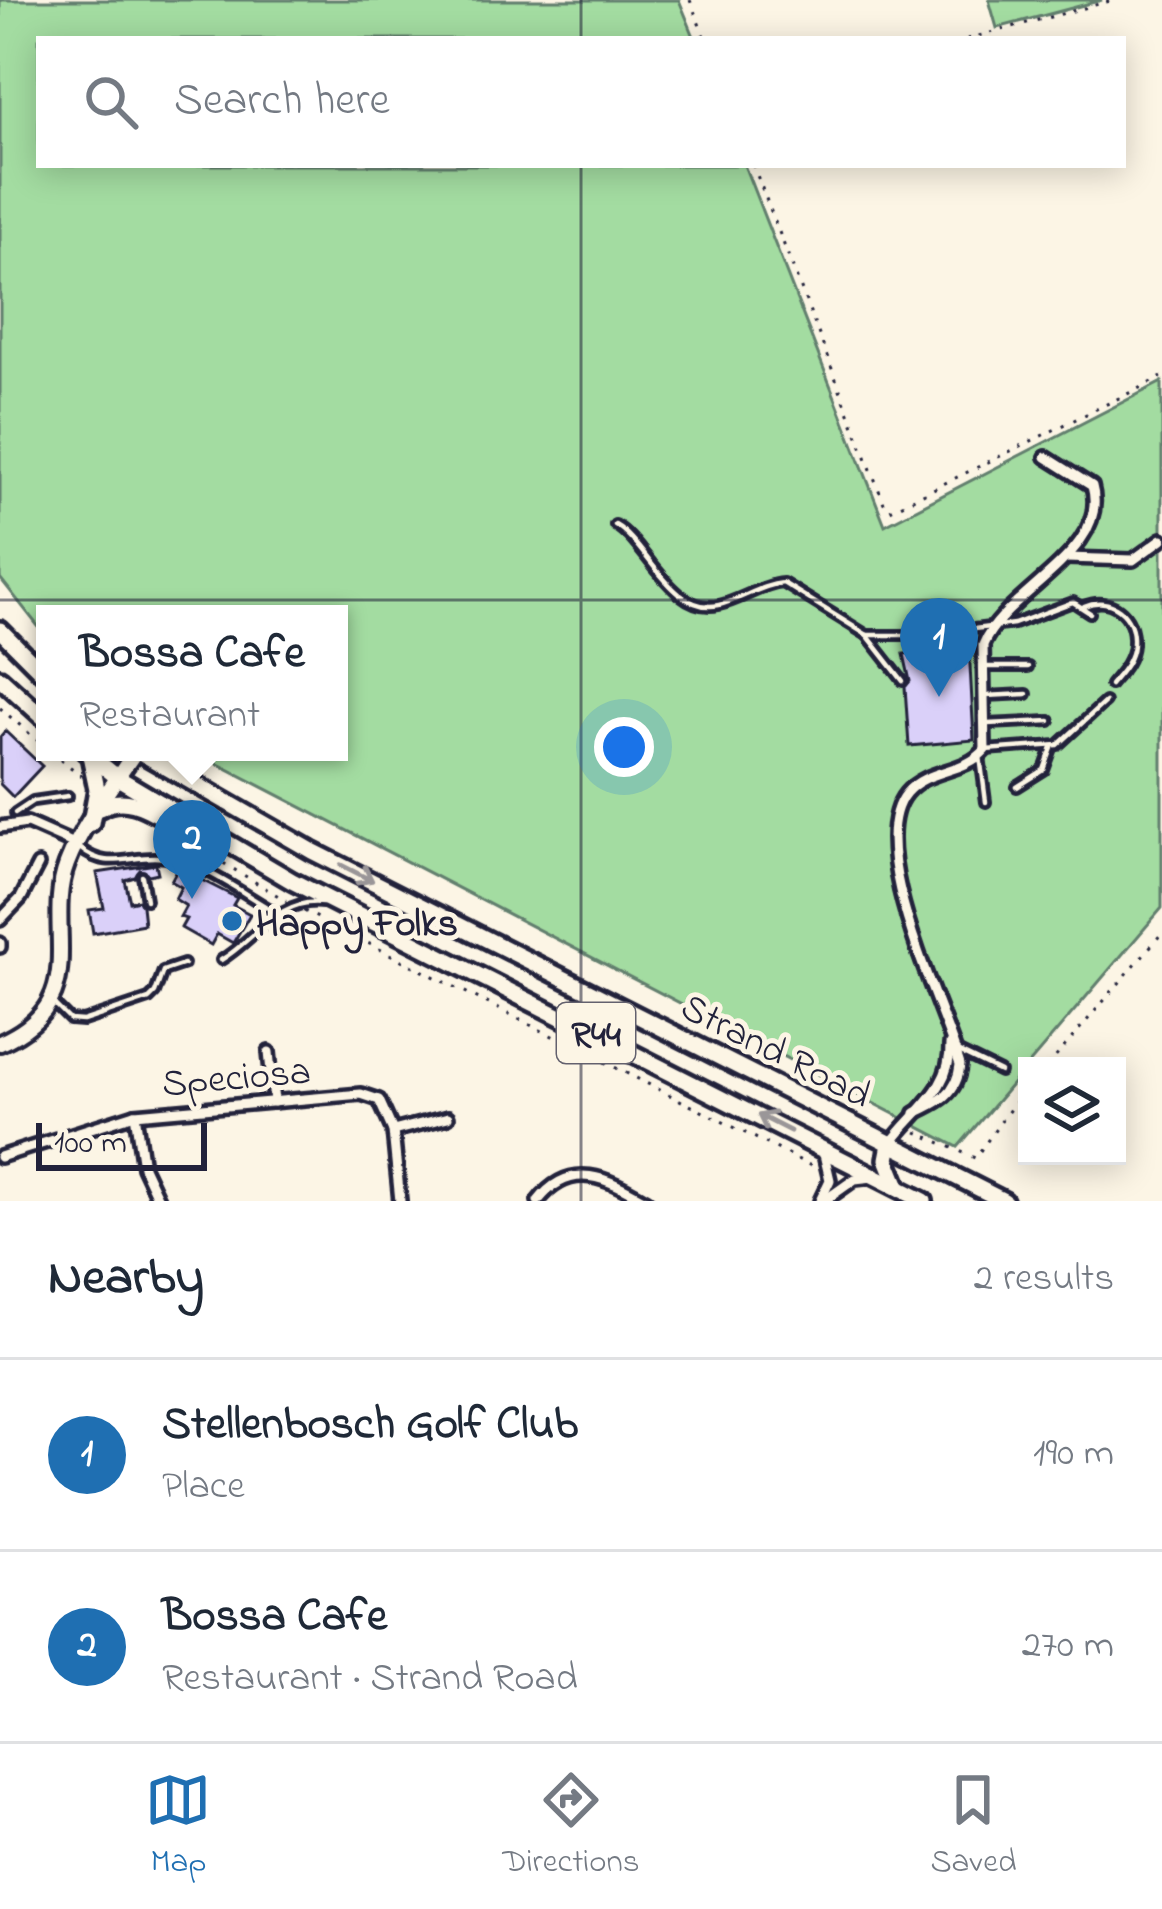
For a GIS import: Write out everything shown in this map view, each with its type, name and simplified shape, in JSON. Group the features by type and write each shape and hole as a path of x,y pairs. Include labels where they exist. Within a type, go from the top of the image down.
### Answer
{"main road":[{"path":"0,630 36,666"},
{"path":"0,678 36,711"},
{"path":"90,761 97,789 95,815"},
{"name":"Strand Road","path":"98,761 221,839 346,908 924,1201"},
{"name":"Strand Road","path":"154,761 312,851 1004,1201"},
{"path":"95,815 114,799 130,800 191,835 221,839"},
{"path":"849,1162 890,1144"},
{"path":"890,1144 887,1159 899,1188"}],"street":[{"path":"915,1113 952,1092 960,1071 895,871 894,813 914,785 983,753 987,724 983,645 995,623 1066,557 1087,529 1094,494 1087,481 1046,457"},
{"path":"1066,557 1133,560 1162,539"},
{"path":"0,1043 28,1026 50,998 61,968 63,879 76,845 131,761"},
{"path":"0,826 28,823 76,845"},
{"path":"0,920 21,898 38,865"},
{"path":"890,1144 947,1074 950,1038"},
{"path":"269,1052 274,1102"},
{"name":"Speciosa","path":"0,1157 135,1114 361,1094 379,1100 393,1132"},
{"path":"135,1114 143,1167 159,1201"},
{"path":"400,1201 393,1132 448,1118"},
{"path":"822,1147 830,1180 822,1201"},
{"path":"538,1201 561,1180 594,1176 647,1201"},
{"path":"822,1201 855,1179 878,1177"}],"lane":[{"path":"615,525 627,532 663,579 701,603 718,605 784,583 867,635 903,681"},
{"path":"867,635 926,635 1023,622 1066,603 1084,606 1109,601 1125,616 1133,635 1129,660 1110,685"},
{"path":"1084,606 1090,613"},
{"path":"984,667 1028,667"},
{"path":"985,696 1028,694"},
{"path":"986,802 983,753 1052,748 1105,702"},
{"path":"987,724 1050,721"},
{"path":"1017,787 1043,770 1052,748"},
{"path":"15,813 33,801 68,796"},
{"path":"76,845 98,861 162,857 190,864 277,913"},
{"path":"142,876 146,900"},
{"path":"221,960 248,944 277,913 310,901 346,908"},
{"path":"50,998 70,1020 82,1021 149,999 163,970 184,964"},
{"path":"955,1050 1000,1072"}],"path":[{"path":"690,0 704,36"},
{"path":"979,36 1114,0"},
{"path":"753,168 890,510 1162,377"},
{"path":"0,708 36,739"},
{"path":"62,761 97,789"},
{"path":"200,849 289,902"},
{"path":"298,908 789,1154 826,1177"},
{"path":"1056,1057 1162,933"},
{"path":"903,1126 971,1158 983,1150 1018,1098"}],"green space":[{"path":"0,0 679,0 694,36 36,36 36,168 745,168 885,525 1162,382 1162,908 1035,1057 1018,1057 1018,1077 958,1147 212,761 348,761 348,605 36,605 36,624 0,578"},
{"path":"989,0 1102,0 997,28"}],"building":[{"path":"969,647 974,740 909,746 905,687 910,681 904,654"},
{"path":"5,731 42,766 13,797 0,784 0,737"},
{"path":"156,864 158,873 140,870 125,880 130,902 139,900 142,906 144,924 93,933 89,910 104,908 97,873"},
{"path":"178,868 237,898 233,905 250,914 233,943 217,934 211,945 181,928 186,906 175,899 181,887 171,881"}],"place":[{"name":"Stellenbosch Golf Club","path":"939,697"},
{"name":"Bossa Cafe","path":"192,899"},
{"name":"Happy Folks","path":"232,921"}]}
